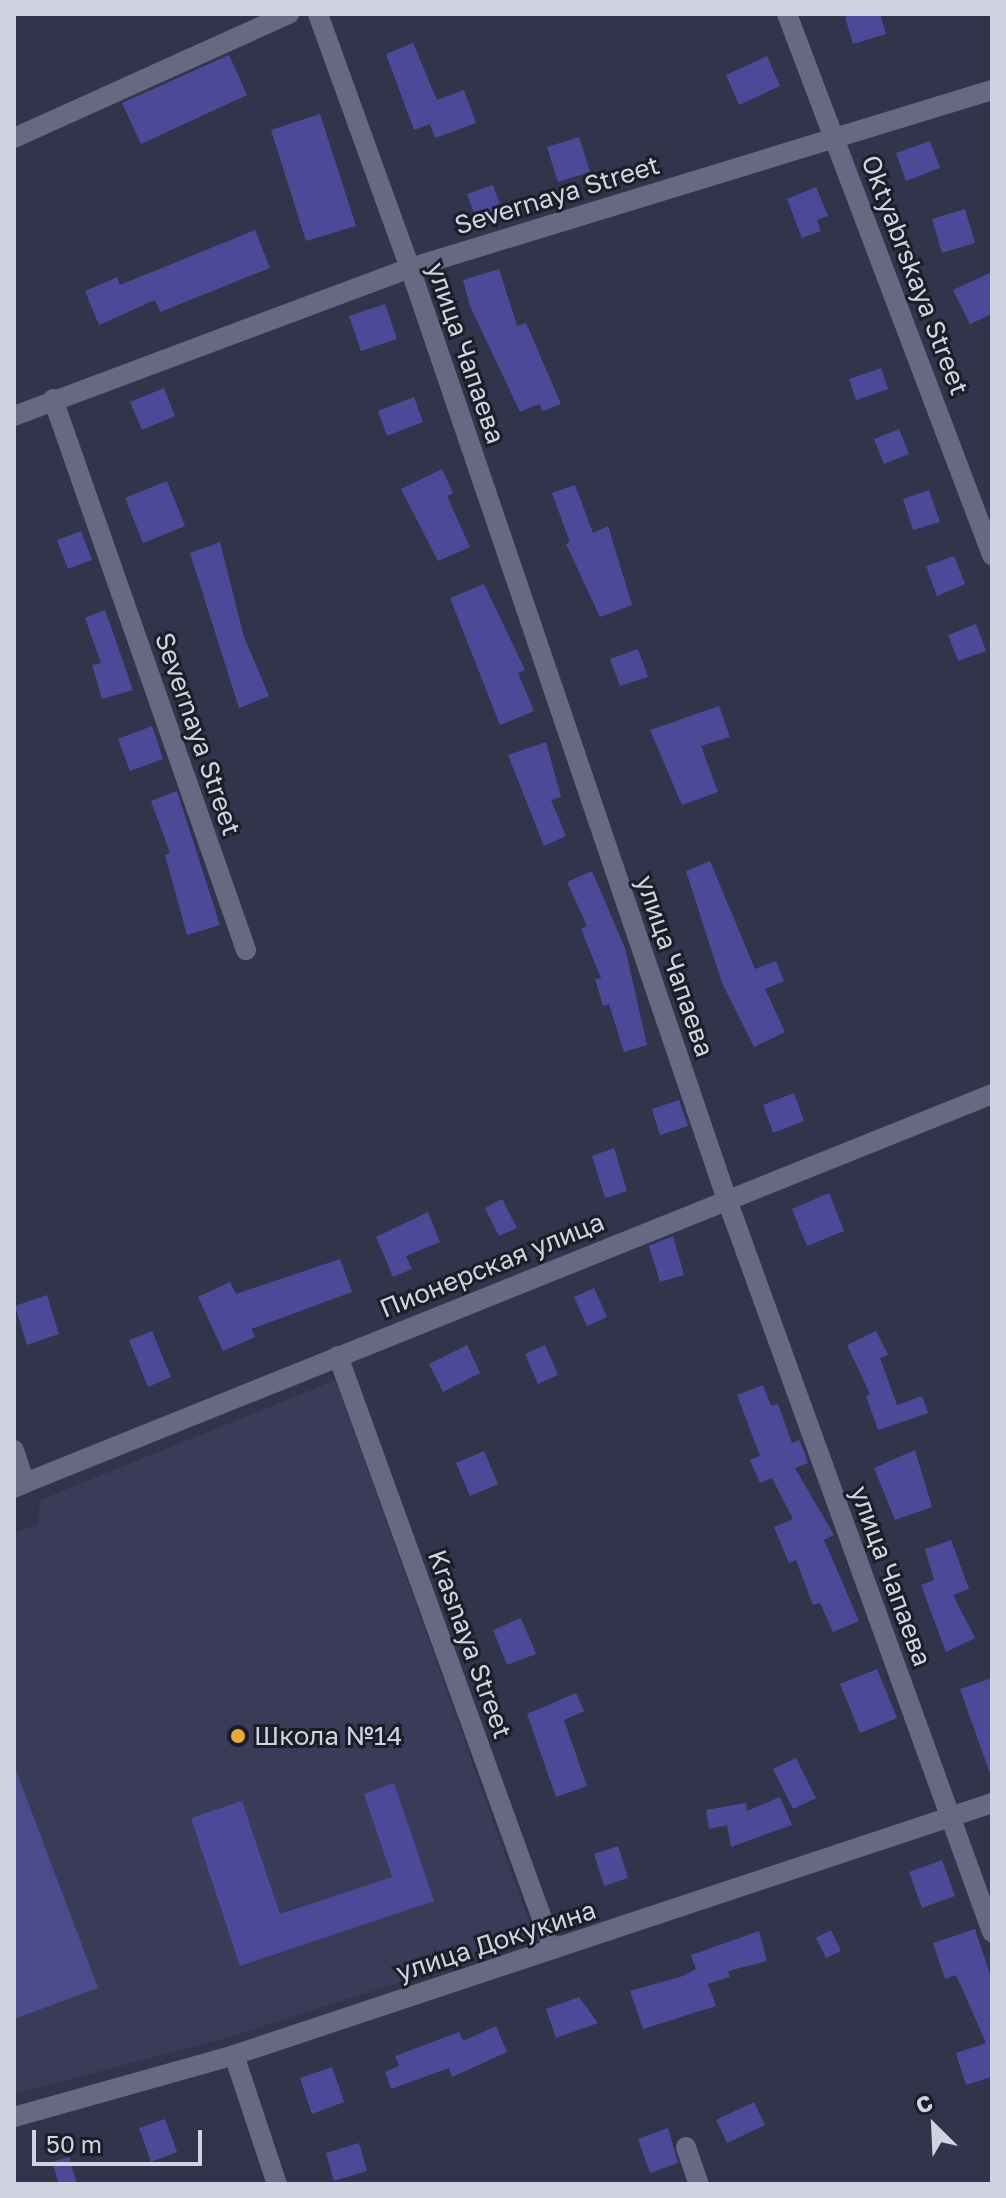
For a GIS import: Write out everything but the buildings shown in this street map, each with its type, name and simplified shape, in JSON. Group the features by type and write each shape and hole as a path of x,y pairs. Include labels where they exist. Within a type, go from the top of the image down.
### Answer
{"street":[{"path":"14,138 289,14"},
{"name":"улица Чапаева","path":"318,14 410,268 726,1197 992,1932"},
{"name":"Oktyabrskaya Street","path":"787,14 992,555"},
{"name":"Severnaya Street","path":"14,416 410,268 992,90"},
{"name":"Severnaya Street","path":"53,399 246,950"},
{"name":"Пионерская улица","path":"20,1485 726,1197 992,1094"},
{"name":"Krasnaya Street","path":"338,1356 553,1949"},
{"path":"14,1450 20,1485"},
{"name":"улица Докукина","path":"14,2117 234,2055 992,1803"},
{"path":"234,2055 277,2184"},
{"path":"686,2147 699,2184"}],"shaded area":[{"name":"Школа №14","path":"336,1380 535,1939 226,2038 14,2094 14,1533 38,1524 40,1500"},
{"path":"14,1765 98,1988 14,2019"}],"place":[{"name":"Школа №14","path":"238,1736"}]}
